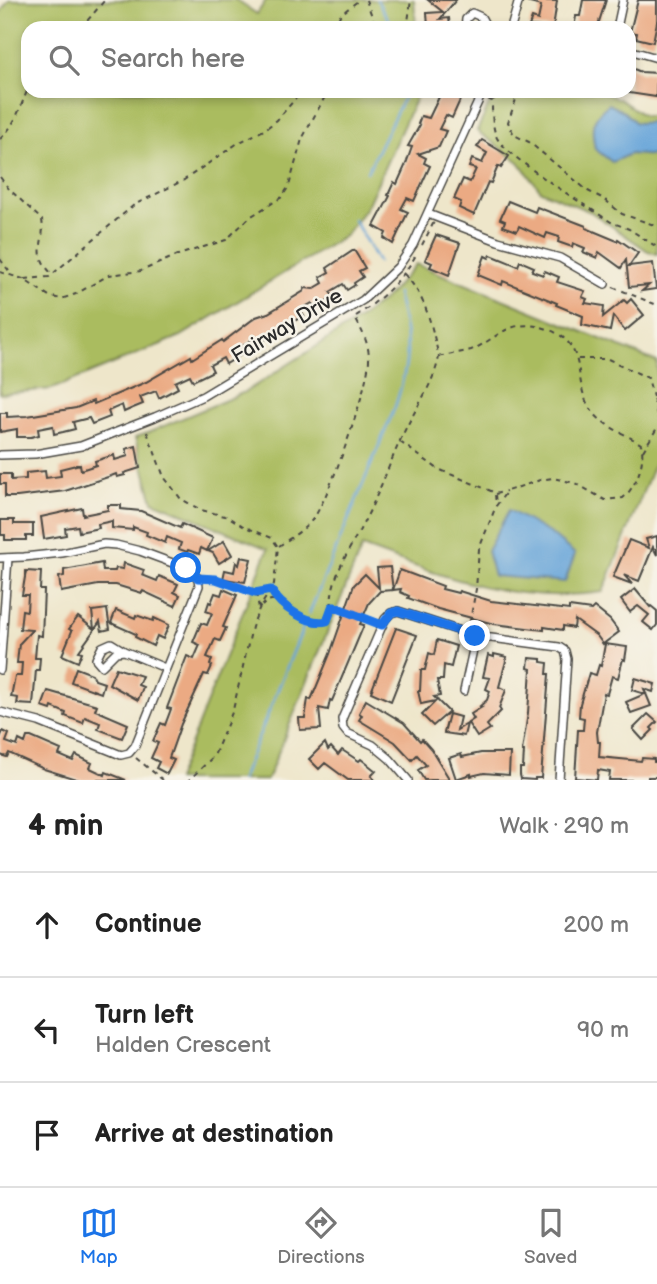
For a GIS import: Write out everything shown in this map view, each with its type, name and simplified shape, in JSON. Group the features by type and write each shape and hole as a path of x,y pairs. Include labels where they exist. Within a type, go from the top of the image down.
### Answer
{"street":[{"path":"514,21 519,0"},
{"path":"618,21 623,0"},
{"path":"466,21 472,13 484,21"},
{"path":"636,52 657,58"},
{"name":"Fairway Drive","path":"0,455 35,454 81,446 155,418 226,384 372,293 398,267 432,216 480,98"},
{"path":"432,216 498,241 560,258 605,284"},
{"path":"0,670 4,558 62,553 104,544 116,545 186,568 198,578 196,595 130,753 121,755 39,722 0,712"},
{"path":"408,780 390,759 373,745 347,733 342,719 382,625 391,613 398,611 471,635 559,647 565,651 559,780"},
{"path":"464,691 471,635"},
{"path":"124,651 165,668"}],"path":[{"path":"87,21 105,0"},
{"path":"338,21 340,15 359,0"},
{"path":"366,0 375,21"},
{"path":"408,21 411,0"},
{"path":"0,139 8,132 24,98"},
{"path":"23,279 41,280 53,275 134,205 184,180 238,143 264,130 277,120 296,98"},
{"path":"0,272 23,279 52,298 65,299 109,275 141,271 178,255 226,240 250,217 282,197 289,186 302,139 324,98"},
{"path":"488,98 492,101"},
{"path":"495,98 492,101 492,119 496,136 510,153 611,222 629,229 657,247"},
{"path":"517,98 508,122 514,135 529,142 588,191 604,198 622,214 657,226"},
{"path":"0,177 42,220 40,253 45,266 53,275"},
{"path":"0,259 12,275"},
{"path":"271,590 276,599 302,616 327,621 332,607 332,593 345,558 426,392 439,356 420,291 398,267"},
{"path":"605,284 657,305"},
{"path":"278,547 306,526 319,509 347,440 365,384 369,363 367,342 350,309"},
{"path":"439,356 471,350 513,327 532,325 563,336 577,359 587,404 593,413 640,444 643,452"},
{"path":"577,359 608,359 648,378 657,415"},
{"path":"653,397 657,390"},
{"path":"400,442 438,469 495,494 552,478 575,483 605,500 623,498 634,484 643,452 657,428"},
{"path":"147,432 164,477 181,499 201,510 229,517 271,538 278,547 276,576 252,627 236,701 214,756 190,780"},
{"path":"471,635 480,549 496,506 507,491"},
{"path":"495,494 496,506"},
{"path":"198,578 216,579 255,593 271,590"},
{"path":"255,593 259,609"},
{"path":"259,609 267,601 276,599"},
{"path":"332,607 382,625"},
{"path":"130,753 163,780"}],"green space":[{"path":"9,0 236,0 257,14 266,0 414,0 416,21 21,21 21,98 416,98 367,206 346,235 181,336 52,389 0,394 0,13"},
{"path":"492,98 616,98 644,116 657,116 657,254 648,251 591,212 541,191 519,162 477,131"},
{"path":"416,264 657,362 657,457 603,592 539,595 480,586 362,547 267,780 176,780 268,549 153,501 135,438 245,392 359,319 388,296"}],"water":[{"path":"609,104 623,111 636,123 657,122 657,156 630,154 612,162 595,149 593,124 598,114"},
{"path":"509,510 551,534 575,554 565,582 494,576 487,551"}],"building":[{"path":"428,0 456,0 440,19 449,18 449,21 428,21 427,13 443,12"},
{"path":"583,0 606,0 599,21 575,21 576,16 580,16"},
{"path":"638,0 657,0 653,42 636,38 636,21 633,21"},
{"path":"557,1 554,21 531,21 532,18 538,20 541,6 526,2"},
{"path":"636,70 657,73 656,97 636,94"},
{"path":"439,98 461,98 452,118 446,115 439,129 446,131 439,147 418,154 426,158 424,163 430,166 414,201 407,198 401,209 408,212 393,244 384,238 386,233 374,226 390,196 388,195 394,182 397,184 406,164 412,147 408,146 420,125 421,116 429,118"},
{"path":"482,140 509,156 501,168 498,166 491,183 488,182 474,215 459,208 461,202 454,199 463,179 470,182 476,169 469,167 472,159 482,163 487,153 477,147"},
{"path":"508,201 535,212 537,207 617,241 618,239 638,253 629,266 653,263 656,289 642,291 649,285 629,287 626,260 621,268 599,252 597,258 583,252 585,248 573,243 572,247 558,242 559,237 547,233 545,238 519,226 517,231 503,226 505,221 500,219"},
{"path":"436,235 460,243 449,275 430,267 432,263 425,260"},
{"path":"354,250 365,268 359,271 363,277 354,283 355,285 347,290 343,284 330,292 334,297 316,309 312,303 300,310 304,316 271,332 273,335 257,345 253,339 240,348 244,353 226,364 223,358 210,365 213,371 193,381 190,375 175,382 178,388 159,398 156,391 140,397 143,404 124,412 122,405 108,411 110,417 92,424 89,418 73,422 75,429 54,434 53,426 38,429 39,435 31,437 17,437 17,429 0,432 0,413 7,413 7,417 27,416 76,408 93,401 94,404 146,382 191,356 192,359 305,288 313,289 323,283 320,277 329,272 327,268"},
{"path":"491,255 518,266 520,261 534,267 532,271 543,275 545,271 559,277 557,282 585,291 582,297 587,299 585,303 604,306 603,317 624,300 627,303 631,299 644,315 625,331 613,316 610,331 582,325 583,316 556,305 557,303 503,281 502,285 478,275 485,256 489,258"},
{"path":"136,446 140,468 124,473 125,475 117,477 116,474 65,491 17,497 5,497 5,484 0,484 0,474 11,474 11,480 26,479 26,473 45,471 46,478 61,476 60,469 80,464 81,470 96,465 95,461 114,455 115,460 128,456 126,449"},
{"path":"108,505 121,505 121,509 141,511 180,528 182,524 213,538 207,551 201,548 199,554 188,550 187,552 179,549 181,543 167,537 165,543 133,527 133,530 112,528 112,521 98,524 99,528 79,532 78,526 65,528 66,535 44,539 41,517 82,508 83,515 108,510"},
{"path":"1,520 14,520 14,524 33,524 33,536 26,536 26,540 5,540 5,535 1,535"},
{"path":"657,536 657,555 653,547 639,581 624,575 632,584 613,577 629,540 649,548 646,539"},
{"path":"224,541 232,555 219,563 213,553 208,551"},
{"path":"241,557 251,559 245,582 223,579 225,570 234,572 236,562 239,565"},
{"path":"102,563 103,571 123,569 124,563 144,570 142,575 157,581 159,576 178,584 174,592 180,595 175,606 143,591 142,593 116,585 98,585 61,592 59,577 64,576 64,570"},
{"path":"390,567 393,590 380,591 369,603 360,624 364,625 328,710 319,708 321,729 300,730 299,718 305,718 308,699 311,700 330,654 354,585 365,574 379,588 377,568"},
{"path":"400,570 443,586 442,589 458,593 459,591 491,601 569,610 569,607 591,610 594,607 610,620 619,632 603,644 597,636 575,620 574,628 563,626 563,630 544,627 544,630 494,624 438,609 408,598 409,596 400,592 401,589 393,590"},
{"path":"26,571 41,572 40,590 44,590 42,636 37,635 35,658 40,658 39,670 36,670 33,705 17,704 18,698 11,697 15,676 21,676 22,663 17,663 19,644 32,630 20,629 22,610 27,611 28,595 22,595"},
{"path":"223,589 237,595 220,641 215,639 207,657 212,659 212,666 208,675 204,674 181,724 169,758 174,760 167,774 156,768 159,762 151,758 158,743 153,741 161,723 165,725 171,709 167,708 187,656 194,659 200,645 193,642 201,623 207,625 212,613 206,611 209,602 211,603 215,593 221,595"},
{"path":"635,589 650,607 657,611 657,625 653,630 643,622 649,615 638,606 630,612 621,600"},
{"path":"107,609 110,629 102,631 100,622 79,651 82,652 78,662 62,655 72,631 69,629 78,617 94,629 92,611"},
{"path":"116,610 135,618 136,615 153,621 154,618 169,625 163,639 157,636 153,646 135,637 136,634 111,623"},
{"path":"396,628 417,635 391,701 371,692"},
{"path":"437,640 456,646 451,667 444,665 443,680 437,680 440,696 434,697 449,712 433,726 422,715 436,701 421,704 418,691 421,670 425,670 429,653 434,655"},
{"path":"605,644 627,647 618,678 612,676 607,694 604,693 597,732 600,742 599,757 641,761 642,758 654,759 654,762 657,762 657,777 648,777 648,780 609,780 610,772 598,770 597,780 575,778 578,730 583,730 584,718 579,717 580,704 589,673 596,675 599,665 601,666"},
{"path":"494,654 507,657 499,687 506,690 499,708 501,711 487,725 490,729 477,737 468,723 474,719 471,714 487,700 490,691 486,689 490,678 483,677 488,655 494,657"},
{"path":"529,658 548,663 549,674 541,778 535,780 521,779 520,775 528,713 531,669 528,668"},
{"path":"76,668 92,674 95,680 104,683 101,693 71,682"},
{"path":"116,668 142,676 138,685 143,687 138,700 109,684"},
{"path":"635,678 655,684 653,692 644,689 651,706 631,713 626,702 645,694 632,690"},
{"path":"48,691 97,705 95,710 128,724 122,738 98,729 100,723 85,717 83,723 52,707 51,710 42,707"},
{"path":"366,700 404,723 420,741 422,739 450,780 424,780 418,770 426,765 417,755 412,760 395,742 359,720 362,715 359,713"},
{"path":"449,714 460,717 457,730 467,724 464,736 444,733"},
{"path":"648,714 657,722 643,740 633,729"},
{"path":"3,731 9,734 6,742 17,746 19,740 25,743 27,737 31,737 61,750 59,755 73,761 76,755 92,763 90,768 126,780 79,780 44,769 9,753 7,757 0,755 0,738"},
{"path":"325,743 328,750 331,747 338,755 342,750 359,761 361,759 376,771 371,776 375,780 348,780 325,763 319,769 309,759"},
{"path":"481,753 510,753 509,775 484,773 456,779 449,758"}],"waterway":[{"path":"377,0 389,21"},
{"path":"367,172 404,98"},
{"path":"354,220 378,262"},
{"path":"309,614 395,407 404,376 406,339 397,294"},
{"path":"241,780 305,623"}],"route":[{"path":"186,568 198,578 216,579 255,593 271,590 276,599 309,619 327,621 332,607 335,607 382,625 391,613 398,611 475,636"}]}
